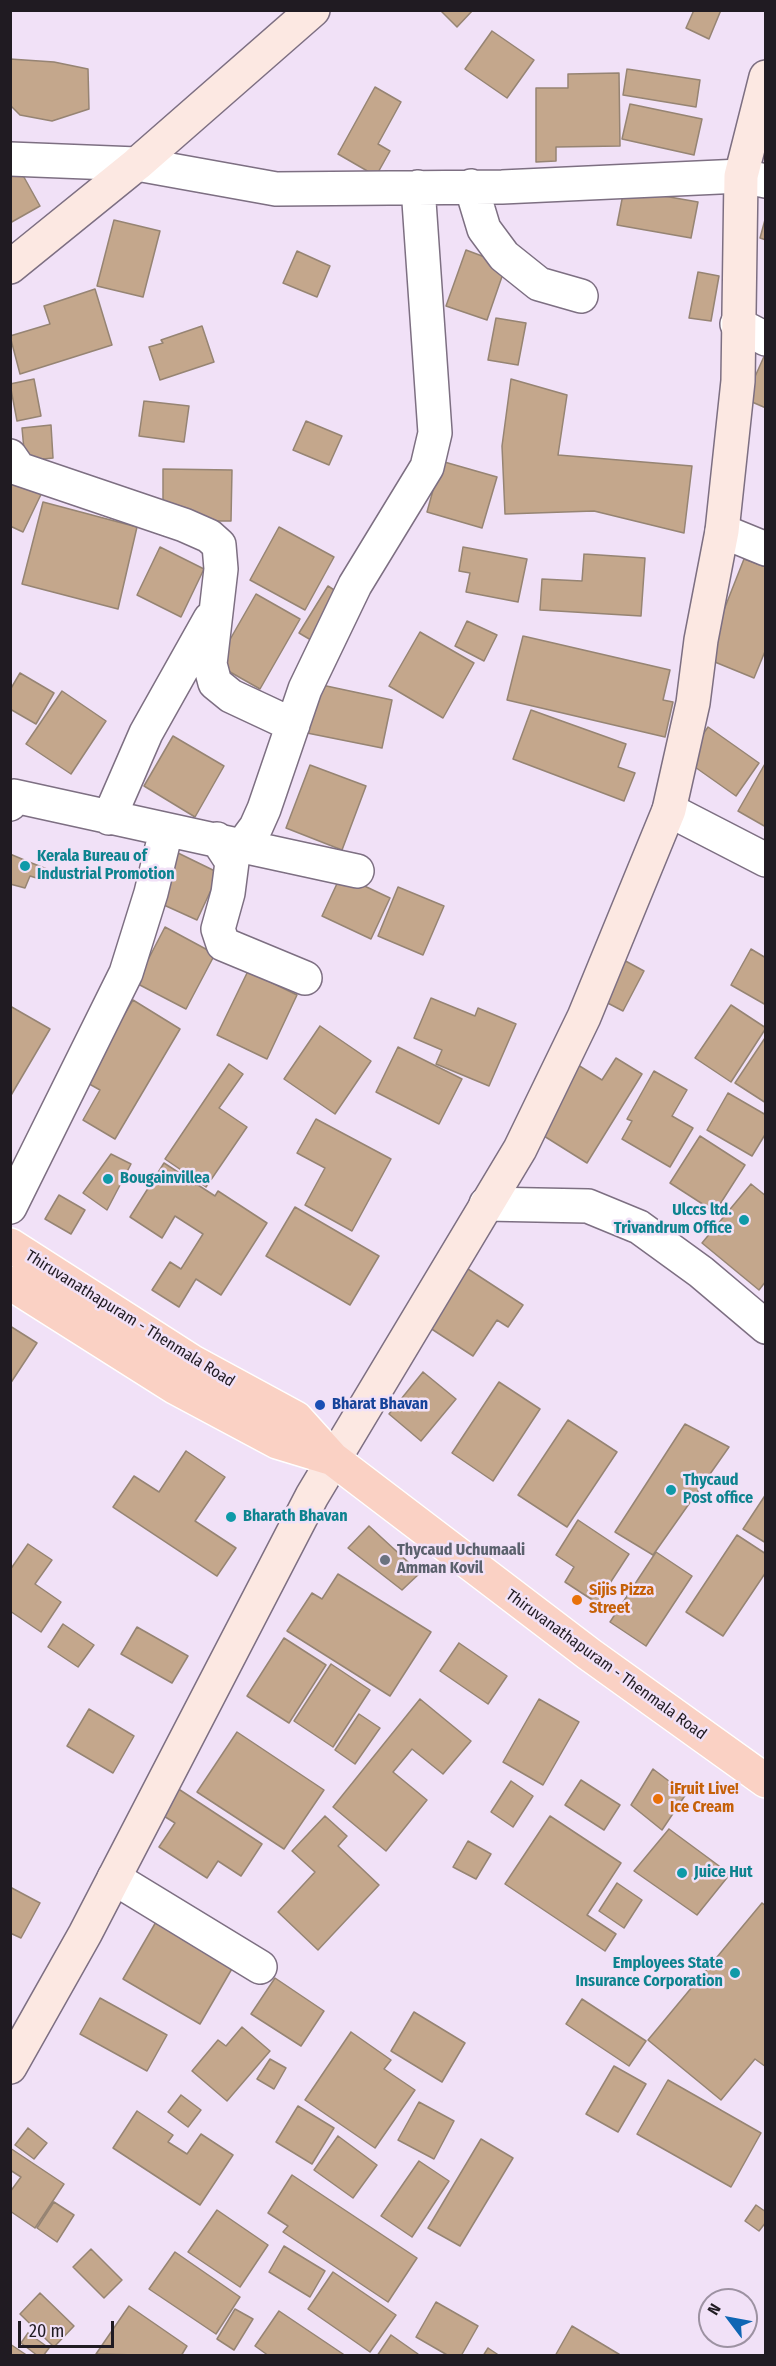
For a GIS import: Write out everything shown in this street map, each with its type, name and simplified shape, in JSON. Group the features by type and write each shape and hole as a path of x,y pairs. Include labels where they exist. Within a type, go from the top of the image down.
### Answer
{"main road":[{"name":"Thiruvanathapuram - Thenmala Road","path":"10,1245 192,1361 296,1418 333,1459 589,1654 765,1780"},
{"name":"Thiruvanathapuram - Thenmala Road","path":"10,1283 176,1388 277,1442 333,1459"}],"street":[{"path":"10,267 137,164 313,10"},
{"path":"13,2056 85,1934 333,1459 520,1149 584,1017 669,810 693,703 701,640 722,531 738,381 737,324 765,76"},
{"path":"10,159 137,164 276,189 753,179"},
{"path":"230,842 264,809 305,689 355,585 428,466 435,433 418,186"},
{"path":"471,186 484,229 504,256 539,284 581,296"},
{"path":"737,324 765,339"},
{"path":"10,456 19,469 184,525 209,536 219,545 221,569 210,664 215,683 231,696 293,725"},
{"path":"722,531 765,549"},
{"path":"109,818 146,733 216,608"},
{"path":"10,804 14,796 357,871"},
{"path":"669,810 765,860"},
{"path":"10,1206 126,973 151,893 166,831"},
{"path":"230,842 232,862 228,893 218,929 223,944 305,978"},
{"path":"486,1204 588,1206 639,1227 701,1272 765,1327"},
{"path":"114,1878 260,1967"}],"building":[{"path":"440,10 473,10 457,27"},
{"path":"694,10 721,10 709,39 686,28"},
{"path":"492,31 534,60 507,98 465,69"},
{"path":"10,59 54,62 88,69 89,109 52,121 20,115 10,105"},
{"path":"627,69 700,80 696,107 623,95"},
{"path":"619,73 620,146 556,147 556,161 536,162 536,88 568,88 568,74"},
{"path":"375,87 401,102 378,144 390,151 376,176 338,154"},
{"path":"630,104 702,119 694,155 622,139"},
{"path":"20,170 40,206 10,223 10,175"},
{"path":"624,189 698,202 691,238 617,225"},
{"path":"766,216 766,240 760,238"},
{"path":"114,220 160,231 143,297 97,286"},
{"path":"466,250 506,265 487,320 446,306"},
{"path":"297,251 330,266 317,297 283,283"},
{"path":"698,272 719,276 711,321 689,318"},
{"path":"95,289 112,345 20,374 10,336 50,324 44,306"},
{"path":"496,318 526,323 518,365 488,360"},
{"path":"202,326 214,362 160,380 149,347 163,343 161,340"},
{"path":"766,352 766,408 745,399"},
{"path":"34,379 41,416 17,421 10,384"},
{"path":"511,379 567,395 558,455 692,466 684,533 594,511 505,514 502,446"},
{"path":"144,401 189,406 184,442 139,436"},
{"path":"306,421 342,436 329,465 293,450"},
{"path":"51,425 53,458 25,461 22,428"},
{"path":"441,461 497,477 482,528 427,512"},
{"path":"10,467 46,484 23,532 10,526"},
{"path":"163,469 232,470 231,521 197,521 163,515"},
{"path":"43,502 137,527 118,609 22,584"},
{"path":"279,527 334,557 305,610 250,580"},
{"path":"160,547 204,569 181,617 137,595"},
{"path":"463,547 527,559 518,602 466,592 470,573 459,571"},
{"path":"584,554 645,558 641,616 540,610 542,579 582,581"},
{"path":"744,559 766,567 766,649 754,678 705,658"},
{"path":"328,586 345,597 316,643 299,633"},
{"path":"256,594 300,619 260,689 216,664"},
{"path":"467,621 497,635 484,661 455,646"},
{"path":"420,632 474,663 443,718 389,686"},
{"path":"523,636 670,670 663,700 673,702 665,737 507,700"},
{"path":"20,673 54,693 36,724 10,709 10,690"},
{"path":"317,684 392,700 382,748 307,733"},
{"path":"62,691 106,721 71,774 26,744"},
{"path":"531,710 626,744 618,767 635,773 624,801 513,759"},
{"path":"708,727 759,763 736,796 685,760"},
{"path":"173,736 224,766 195,817 144,786"},
{"path":"766,762 766,827 738,811"},
{"path":"310,765 366,786 342,850 286,828"},
{"path":"178,853 219,873 197,920 155,901"},
{"name":"Kerala Bureau of Industrial Promotion","path":"10,854 52,871 43,880 30,876 25,888 10,884"},
{"path":"341,875 390,898 371,939 322,916"},
{"path":"398,887 444,906 423,955 378,936"},
{"path":"165,927 215,954 186,1009 136,983"},
{"path":"751,949 766,958 766,1005 731,985"},
{"path":"620,958 644,971 623,1011 598,998"},
{"path":"248,971 297,995 267,1059 217,1035"},
{"path":"431,998 475,1016 478,1008 516,1024 489,1086 436,1064 442,1050 414,1038"},
{"path":"133,1000 180,1029 115,1139 83,1120 100,1090 84,1081"},
{"path":"731,1005 766,1028 731,1082 695,1058"},
{"path":"10,1006 50,1029 10,1097"},
{"path":"320,1026 371,1061 335,1114 284,1079"},
{"path":"766,1038 766,1103 735,1083"},
{"path":"398,1047 462,1079 439,1124 376,1092"},
{"path":"616,1058 642,1074 587,1163 536,1131 578,1065 602,1080"},
{"path":"229,1064 243,1074 219,1108 247,1127 206,1187 165,1159"},
{"path":"654,1071 687,1090 672,1116 693,1128 670,1167 622,1139 632,1121 627,1119"},
{"path":"728,1093 766,1115 766,1133 752,1156 707,1130"},
{"path":"316,1119 391,1159 352,1231 305,1205 325,1168 297,1153"},
{"path":"700,1136 745,1165 715,1212 670,1183"},
{"name":"Bougainvillea","path":"111,1154 131,1164 107,1210 83,1193"},
{"path":"164,1163 215,1196 218,1191 267,1223 221,1295 196,1279 179,1307 152,1290 170,1262 181,1269 203,1234 175,1216 162,1238 130,1217"},
{"name":"Ulccs ltd. Trivandrum Office","path":"751,1184 766,1196 766,1281 759,1290 702,1243"},
{"path":"59,1195 85,1210 71,1234 45,1219"},
{"path":"295,1207 379,1256 350,1305 266,1256"},
{"path":"465,1267 523,1305 508,1327 497,1320 473,1356 427,1326"},
{"path":"10,1326 37,1343 10,1384"},
{"path":"423,1372 456,1399 421,1441 389,1414"},
{"path":"499,1382 540,1409 493,1481 452,1453"},
{"path":"568,1420 617,1452 567,1527 518,1495"},
{"name":"Thycaud Post office","path":"685,1424 729,1447 653,1555 615,1532"},
{"path":"186,1451 225,1477 195,1521 236,1548 217,1576 113,1507 134,1476 159,1492"},
{"path":"766,1494 766,1543 743,1529"},
{"path":"578,1520 629,1554 597,1603 565,1582 574,1567 556,1555"},
{"name":"Thycaud Uchumaali Amman Kovil","path":"369,1526 420,1573 402,1590 348,1548"},
{"path":"737,1535 766,1554 766,1572 723,1636 686,1612"},
{"path":"28,1544 52,1560 35,1584 61,1602 41,1632 10,1611 10,1570"},
{"path":"656,1552 692,1576 646,1646 610,1622"},
{"path":"338,1574 431,1632 390,1696 287,1631 312,1593 322,1599"},
{"path":"63,1624 94,1645 78,1667 48,1647"},
{"path":"137,1627 188,1656 172,1683 121,1654"},
{"path":"284,1638 326,1665 289,1723 247,1696"},
{"path":"459,1643 507,1676 488,1704 440,1671"},
{"path":"331,1664 370,1690 333,1747 294,1721"},
{"path":"420,1699 471,1741 443,1774 412,1749 393,1772 427,1800 386,1851 333,1807"},
{"path":"539,1699 579,1722 543,1785 503,1762"},
{"path":"89,1709 134,1736 113,1773 67,1746"},
{"path":"359,1714 380,1728 355,1764 335,1750"},
{"path":"237,1732 324,1790 284,1849 197,1792"},
{"name":"iFruit Live! Ice Cream","path":"653,1769 686,1794 662,1830 631,1805"},
{"path":"581,1780 620,1805 604,1830 565,1805"},
{"path":"511,1781 533,1796 513,1827 491,1812"},
{"path":"177,1788 262,1844 241,1876 218,1861 207,1878 159,1847 175,1823 159,1813"},
{"path":"325,1816 347,1836 338,1846 379,1885 318,1950 278,1912 315,1872 292,1851"},
{"path":"550,1816 621,1863 587,1915 616,1934 605,1951 505,1884"},
{"name":"Juice Hut","path":"669,1829 730,1874 697,1915 634,1871"},
{"path":"468,1841 491,1854 476,1879 453,1867"},
{"path":"617,1883 642,1900 624,1928 599,1911"},
{"path":"10,1887 40,1903 21,1938 10,1933"},
{"name":"Employees State Insurance Corporation","path":"762,1903 766,1906 766,2067 755,2059 721,2100 648,2040"},
{"path":"160,1915 237,1960 200,2024 123,1979"},
{"path":"275,1978 324,2011 301,2046 251,2014"},
{"path":"100,1998 167,2035 147,2071 80,2034"},
{"path":"582,1999 646,2041 629,2066 566,2024"},
{"path":"414,2012 465,2043 442,2082 391,2051"},
{"path":"242,2027 270,2051 227,2101 192,2071 218,2040 226,2046"},
{"path":"351,2032 391,2060 384,2069 415,2090 375,2148 305,2100"},
{"path":"270,2059 286,2068 274,2089 257,2079"},
{"path":"614,2066 646,2084 618,2132 586,2114"},
{"path":"668,2080 761,2133 731,2187 637,2134"},
{"path":"181,2095 201,2110 188,2127 168,2112"},
{"path":"419,2102 454,2121 434,2159 398,2140"},
{"path":"298,2106 334,2128 312,2164 276,2142"},
{"path":"137,2111 173,2135 168,2142 187,2154 201,2134 233,2155 200,2205 113,2148"},
{"path":"28,2128 47,2143 34,2159 15,2145"},
{"path":"338,2136 377,2165 353,2198 314,2170"},
{"path":"481,2139 513,2158 460,2246 428,2228"},
{"path":"10,2148 64,2184 35,2228 10,2211 10,2192 21,2177 10,2170"},
{"path":"419,2161 449,2181 412,2237 381,2216"},
{"path":"292,2175 417,2258 388,2302 283,2232 288,2226 268,2213"},
{"path":"54,2202 74,2215 57,2242 37,2228"},
{"path":"756,2205 766,2212 766,2222 759,2231 745,2221"},
{"path":"217,2210 268,2245 240,2287 188,2252"},
{"path":"284,2246 325,2271 310,2297 269,2272"},
{"path":"91,2249 122,2280 104,2298 73,2267"},
{"path":"175,2252 240,2297 216,2334 149,2289"},
{"path":"333,2272 396,2315 370,2352 308,2309"},
{"path":"40,2293 74,2326 54,2347 20,2314"},
{"path":"436,2302 478,2326 461,2356 449,2356 416,2337"},
{"path":"129,2306 187,2346 181,2356 96,2354"},
{"path":"235,2309 253,2319 234,2350 217,2339"},
{"path":"279,2311 346,2356 269,2356 255,2346"},
{"path":"572,2326 622,2356 555,2356"},
{"path":"28,2333 49,2348 43,2356 38,2356 21,2343"},
{"path":"391,2335 418,2354 417,2356 377,2356"},
{"path":"10,2344 28,2356 10,2356"},
{"path":"488,2348 500,2356 483,2356"}],"place":[{"name":"Kerala Bureau of Industrial Promotion","path":"25,866"},
{"name":"Bougainvillea","path":"108,1179"},
{"name":"Ulccs ltd. Trivandrum Office","path":"744,1220"},
{"name":"Bharat Bhavan","path":"320,1405"},
{"name":"Thycaud Post office","path":"671,1490"},
{"name":"Bharath Bhavan","path":"231,1517"},
{"name":"Thycaud Uchumaali Amman Kovil","path":"385,1560"},
{"name":"Sijis Pizza Street","path":"577,1600"},
{"name":"iFruit Live! Ice Cream","path":"658,1799"},
{"name":"Juice Hut","path":"682,1873"},
{"name":"Employees State Insurance Corporation","path":"735,1973"}]}
